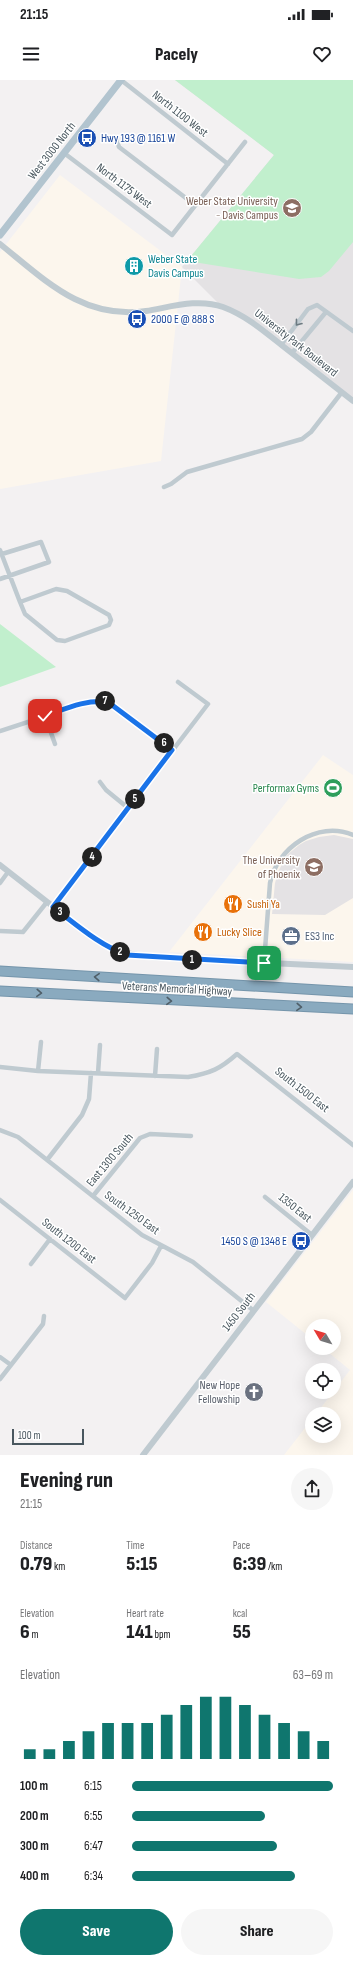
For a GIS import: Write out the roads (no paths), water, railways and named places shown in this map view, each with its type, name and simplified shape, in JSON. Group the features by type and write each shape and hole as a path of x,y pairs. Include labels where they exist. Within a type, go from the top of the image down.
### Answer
{"highway":[{"name":"Veterans Memorial Highway","path":"0,971 353,992"},
{"path":"304,989 322,985 353,986"},
{"name":"Veterans Memorial Highway","path":"0,991 353,1009"}],"main road":[{"name":"West 3000 North","path":"0,235 121,80"}],"street":[{"name":"North 1100 West","path":"121,80 228,164"},
{"path":"116,138 119,147 195,205 245,142"},
{"name":"North 1175 West","path":"64,153 172,235 195,205"},
{"name":"University Park Boulevard","path":"0,244 70,298 98,309 118,313 203,303 222,307 246,318 353,401"},
{"path":"281,345 313,306 317,305 353,331"},
{"path":"292,353 326,312"},
{"path":"164,487 171,484 187,472 302,439 311,432 342,392"},
{"path":"0,578 10,575 49,562 41,542 1,552 10,575 20,602 25,614 57,640 65,641 109,625 112,620 109,615 67,591 56,589 20,602"},
{"path":"53,907 208,704 178,682"},
{"path":"0,731 97,701 108,702 116,706 172,750"},
{"path":"45,716 55,744"},
{"path":"100,782 106,790 128,808"},
{"path":"264,963 270,883 273,870 281,857 292,846 305,838 320,833 335,831 353,835"},
{"path":"0,865 96,940 111,949 127,955 353,968"},
{"path":"0,883 8,872"},
{"path":"0,931 23,932 47,902"},
{"path":"38,1071 41,1042"},
{"path":"98,1073 100,1046"},
{"path":"0,1067 38,1071 156,1076 157,1049"},
{"name":"South 1500 East","path":"156,1076 188,1077 210,1073 237,1054 353,1145"},
{"path":"47,1160 82,1114 89,1099 91,1073"},
{"name":"South 1250 East","path":"0,1130 18,1137 142,1235 193,1262 254,1310"},
{"name":"East 1300 South","path":"93,1196 140,1138 150,1134 191,1136"},
{"name":"1450 South","path":"143,1455 353,1182"},
{"name":"1350 East","path":"265,1197 312,1235"},
{"name":"South 1200 East","path":"0,1200 125,1298 152,1263 161,1246"},
{"path":"31,1264 50,1239"},
{"path":"0,1379 43,1324 44,1316"},
{"path":"0,1357 11,1365"}],"place":[{"name":"Hwy 193 @ 1161 W","path":"87,138"},
{"name":"Weber State University - Davis Campus","path":"292,208"},
{"name":"Weber State Davis Campus","path":"134,266"},
{"name":"2000 E @ 888 S","path":"137,319"},
{"name":"Performax Gyms","path":"333,788"},
{"name":"The University of Phoenix","path":"314,867"},
{"name":"Sushi Ya","path":"233,904"},
{"name":"Lucky Slice","path":"203,932"},
{"name":"ES3 Inc","path":"291,936"},
{"name":"1450 S @ 1348 E","path":"301,1241"},
{"name":"New Hope Fellowship","path":"254,1392"}]}
